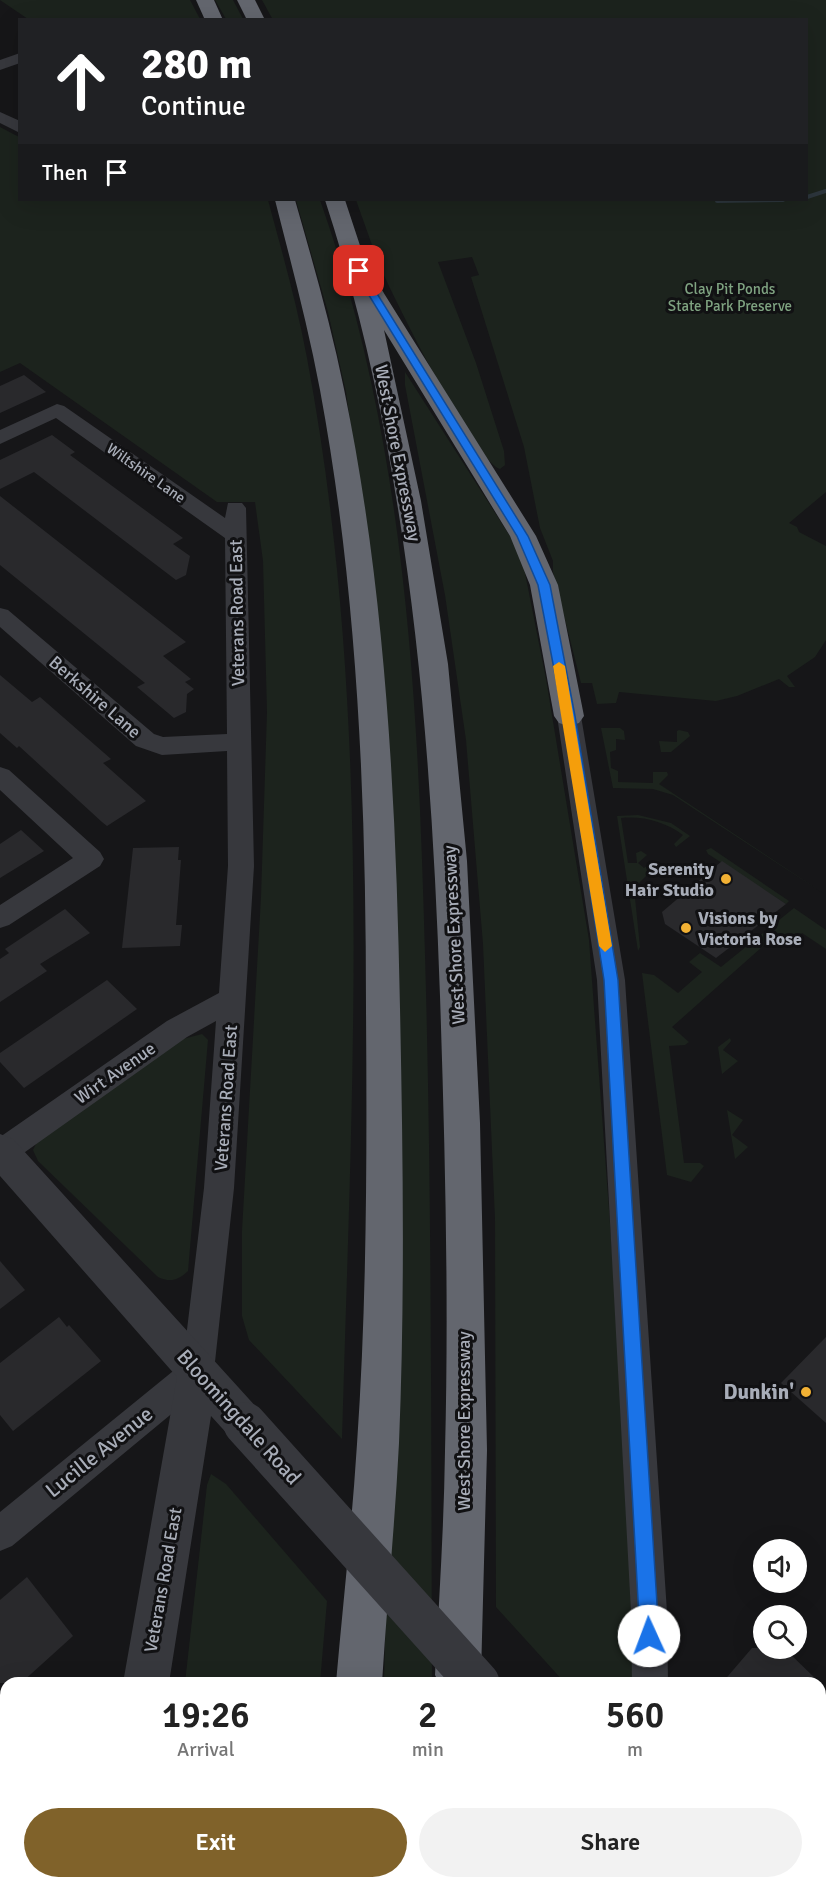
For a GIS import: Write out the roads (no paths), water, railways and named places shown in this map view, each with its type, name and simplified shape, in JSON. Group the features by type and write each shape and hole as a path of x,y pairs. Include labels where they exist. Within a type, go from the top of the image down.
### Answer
{"highway":[{"path":"205,0 213,18"},
{"path":"246,0 255,18"},
{"path":"285,201 309,280 333,382 351,501 372,674 381,860 385,1128 378,1442 359,1677"},
{"name":"West Shore Expressway","path":"335,201 359,271 384,378 432,653 451,861 462,1123 466,1450 457,1677"},
{"path":"359,271 523,536 544,585 569,716"}],"street":[{"path":"0,65 18,58"},
{"path":"0,117 18,127"},
{"name":"Wiltshire Lane","path":"0,438 57,410 236,536"},
{"name":"Veterans Road East","path":"147,1677 198,1371 219,1188 241,866 235,508"},
{"name":"Berkshire Lane","path":"0,615 145,740 162,746 239,742"},
{"path":"569,716 611,980 649,1612 650,1677"},
{"path":"0,776 91,860 0,918"},
{"name":"Wirt Avenue","path":"0,1152 177,1029 233,998"},
{"name":"Bloomingdale Road","path":"0,1152 473,1677"},
{"name":"Lucille Avenue","path":"0,1534 198,1371"}],"waterway":[{"path":"808,197 826,191"}],"place":[{"name":"Serenity Hair Studio","path":"726,879"},
{"name":"Visions by Victoria Rose","path":"686,928"},
{"name":"Dunkin'","path":"806,1392"}],"park label":[{"name":"Clay Pit Ponds State Park Preserve","path":"730,298"}]}
